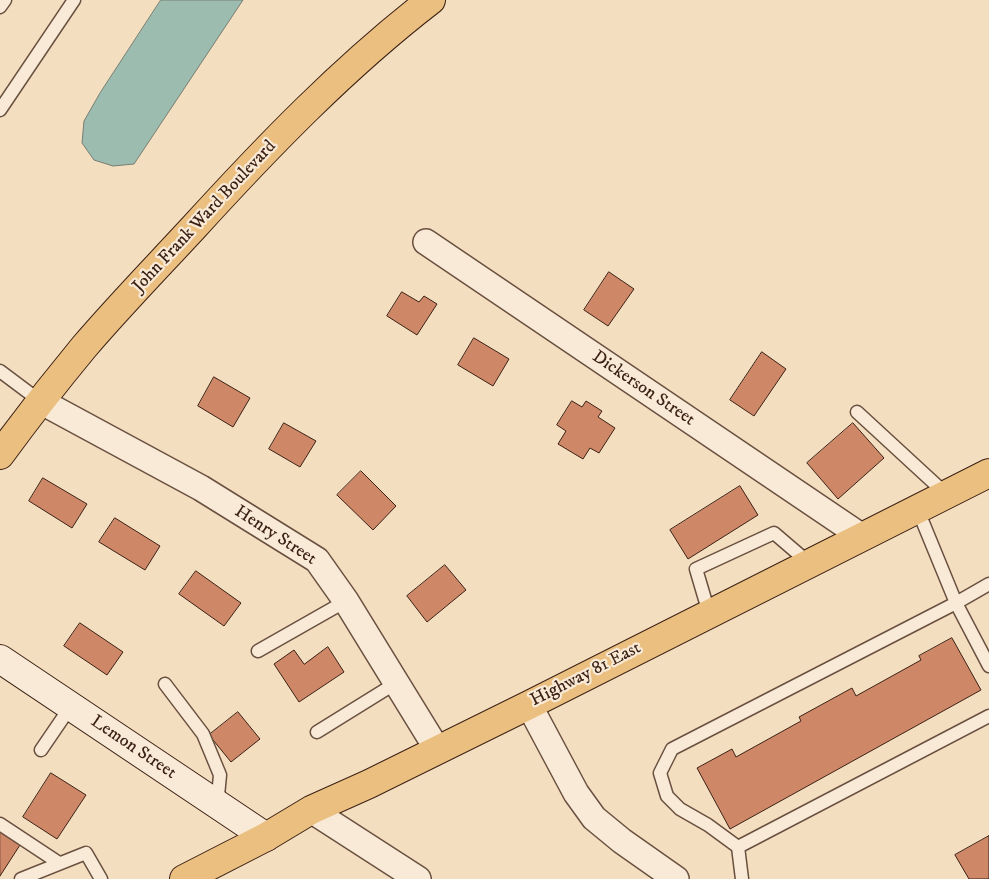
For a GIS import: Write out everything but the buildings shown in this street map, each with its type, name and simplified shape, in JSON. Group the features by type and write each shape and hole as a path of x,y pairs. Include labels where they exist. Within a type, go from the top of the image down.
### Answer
{"main road":[{"name":"John Frank Ward Boulevard","path":"0,455 40,401 98,332 219,200 283,133 398,26 431,0"},
{"name":"Highway 81 East","path":"184,879 266,837 311,810 529,705 989,473"}],"street":[{"name":"Dickerson Street","path":"426,242 861,536"},
{"name":"Henry Street","path":"40,401 201,488 316,560 346,602 437,749"},
{"name":"Lemon Street","path":"0,659 266,837"},
{"path":"529,705 576,793 594,818 622,841 676,879"},
{"path":"311,810 418,879"}],"lane":[{"path":"0,7 5,0"},
{"path":"0,110 74,0"},
{"path":"0,371 40,401"},
{"path":"857,412 946,494"},
{"path":"917,508 956,603 989,666"},
{"path":"709,613 696,568 774,533 809,563"},
{"path":"742,879 738,847 708,825 680,810 667,796 660,773 672,749 956,603 989,584"},
{"path":"258,651 346,602"},
{"path":"317,732 396,683"},
{"path":"165,684 203,734 220,775 217,806"},
{"path":"41,750 71,706"},
{"path":"738,847 989,716"},
{"path":"0,824 59,863"},
{"path":"21,879 86,853 101,879"}],"shaded area":[{"path":"161,0 243,0 134,164 113,166 94,160 82,143 84,121 100,93"}]}
